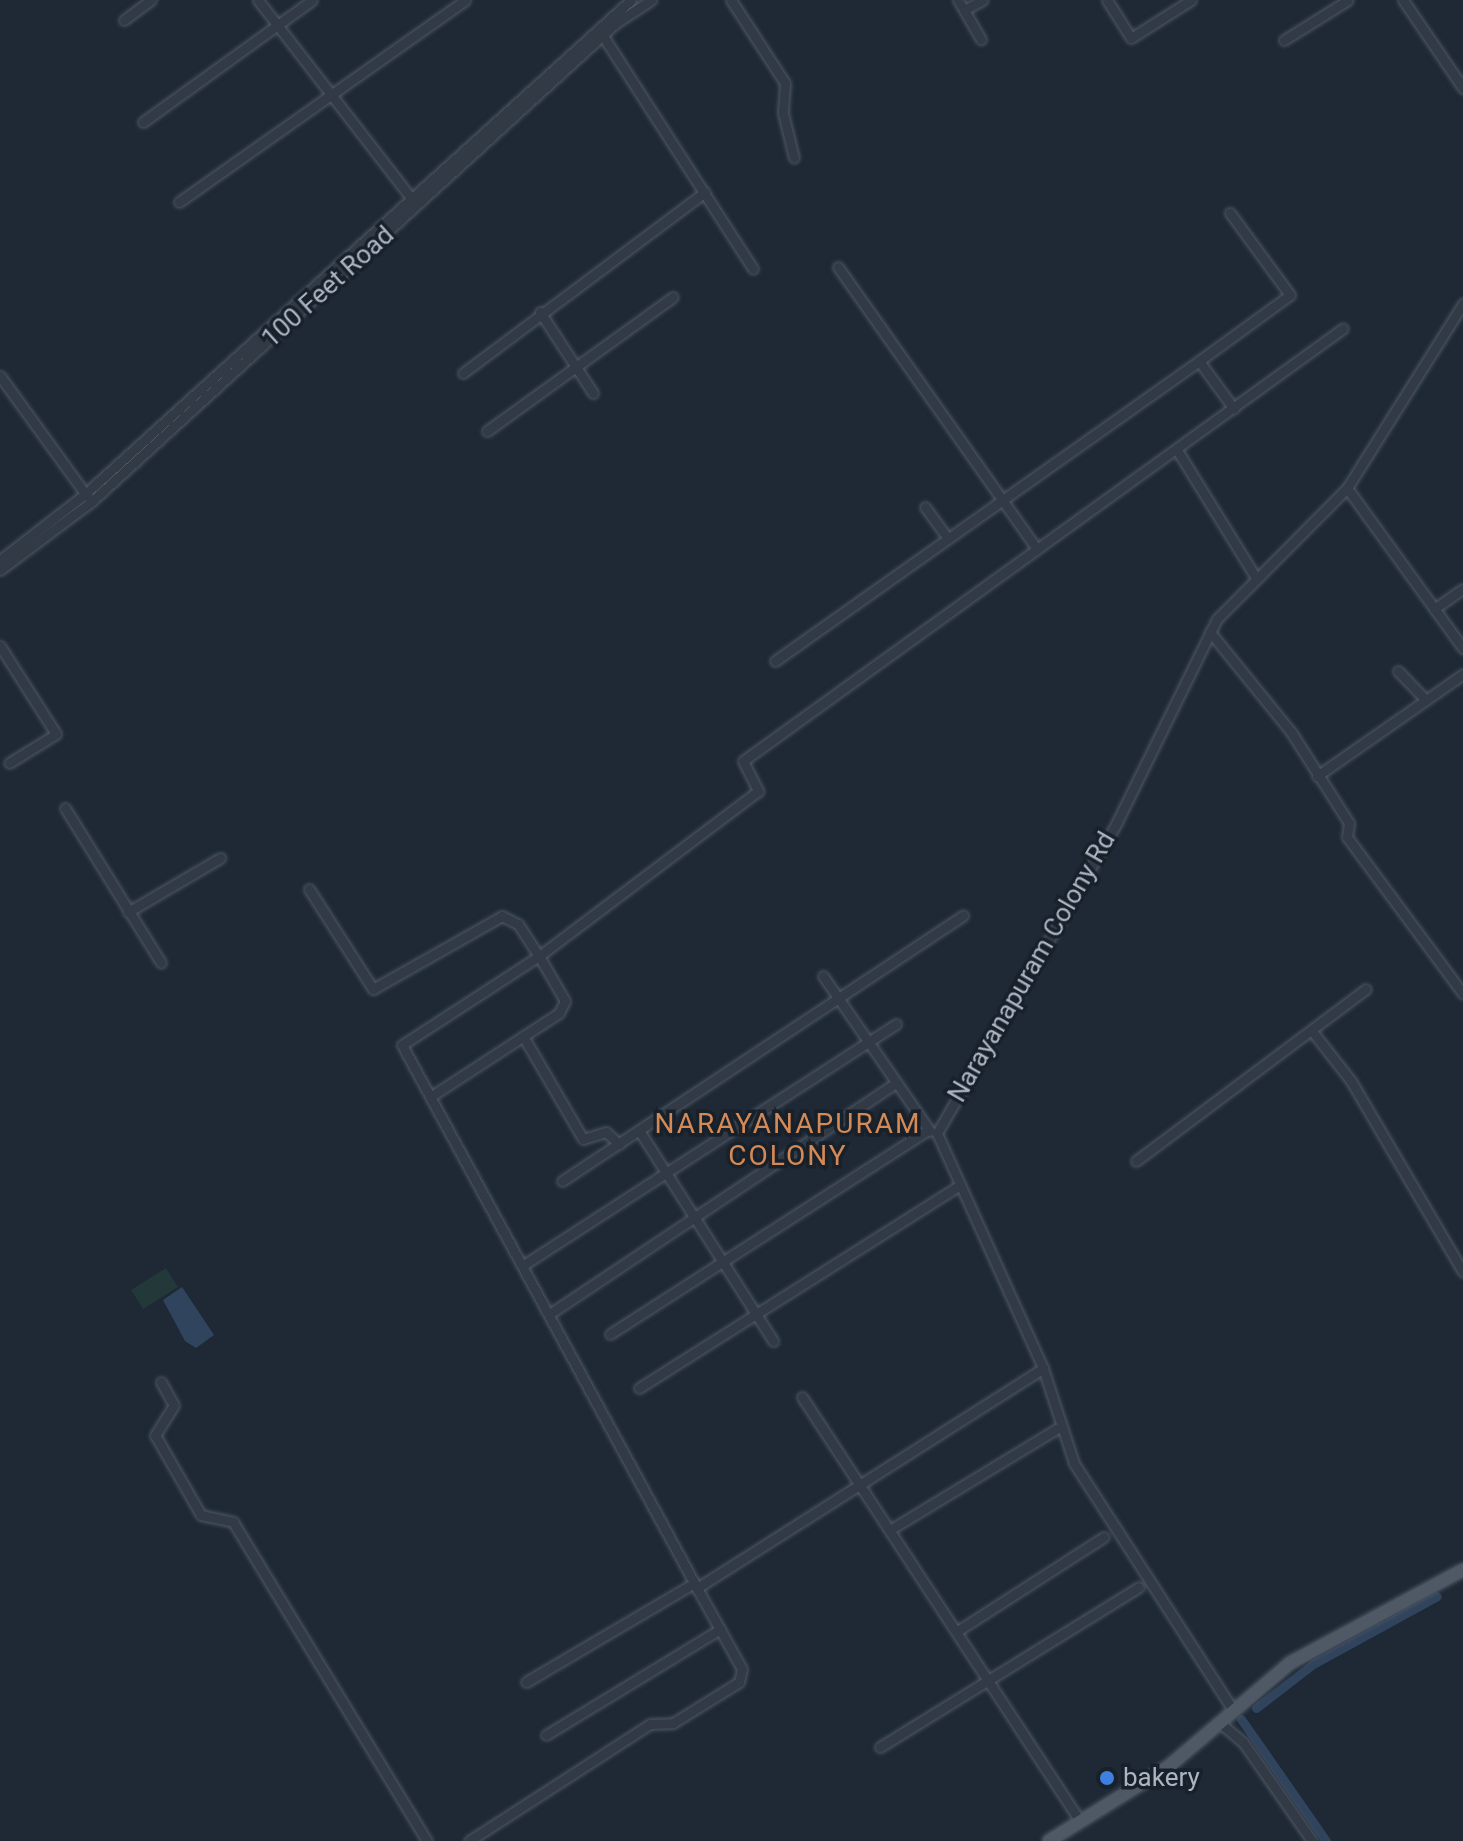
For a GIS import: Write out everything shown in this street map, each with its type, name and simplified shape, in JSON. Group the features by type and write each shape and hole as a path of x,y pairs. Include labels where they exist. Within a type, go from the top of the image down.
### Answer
{"main road":[{"path":"1049,1841 1168,1767 1233,1710 1318,1646 1463,1570"}],"street":[{"path":"124,20 151,0"},
{"path":"258,0 329,98 411,198"},
{"path":"143,122 312,0"},
{"path":"179,202 465,0"},
{"name":"100 Feet Road","path":"0,560 88,498 411,198 631,0"},
{"name":"100 Feet Road","path":"0,570 88,498 603,36 651,0"},
{"path":"731,0 785,83 783,113 794,158"},
{"path":"958,0 981,39"},
{"path":"964,10 983,0"},
{"path":"1107,0 1131,38 1191,0"},
{"path":"1284,40 1348,0"},
{"path":"1403,0 1463,88"},
{"path":"603,36 753,269"},
{"path":"463,373 540,312 705,192"},
{"path":"775,661 1290,295 1230,213"},
{"path":"838,267 1037,549"},
{"path":"487,431 673,297"},
{"name":"Narayanapuram Colony Rd","path":"1233,1710 1074,1463 1058,1428 1043,1368 958,1186 937,1133 1117,822 1210,632 1256,578 1347,488 1463,304"},
{"path":"540,312 593,393"},
{"path":"469,1841 650,1724 673,1723 732,1688 743,1673 525,1264 430,1097 403,1041 539,956 758,791 743,761 1343,328"},
{"path":"1199,361 1234,409"},
{"path":"0,376 88,498"},
{"path":"1177,450 1256,578"},
{"path":"1347,488 1463,648"},
{"path":"925,507 948,539"},
{"path":"1434,609 1463,589"},
{"path":"1210,632 1291,732 1349,823 1347,837 1463,994"},
{"path":"0,646 56,734 9,763"},
{"path":"1398,671 1426,700"},
{"path":"1317,776 1463,674"},
{"path":"65,808 161,963"},
{"path":"128,912 220,858"},
{"path":"309,889 373,989 502,916 518,924 539,956 565,1001 559,1013 430,1097"},
{"path":"562,1181 841,1001 963,916"},
{"path":"823,976 926,1131"},
{"path":"1136,1161 1366,989"},
{"path":"525,1264 896,1024"},
{"path":"1312,1031 1351,1081 1463,1272"},
{"path":"523,1036 583,1139 606,1132 619,1144"},
{"path":"551,1313 895,1084"},
{"path":"610,1334 926,1131 937,1133"},
{"path":"640,1132 773,1341"},
{"path":"639,1388 958,1186"},
{"path":"526,1682 696,1585 855,1482 1043,1368"},
{"path":"161,1382 174,1405 155,1435 202,1516 233,1522 427,1841"},
{"path":"802,1397 855,1482 893,1528 1080,1821"},
{"path":"893,1528 1058,1428"},
{"path":"959,1630 1104,1537"},
{"path":"880,1747 1139,1587"},
{"path":"546,1735 720,1629"},
{"path":"1220,1723 1243,1742 1312,1841"}],"green space":[{"path":"166,1268 178,1287 143,1309 131,1290"}],"water":[{"path":"182,1287 214,1335 196,1348 185,1341 163,1300"}],"waterway":[{"path":"1256,1708 1313,1664 1437,1596"},
{"path":"1241,1719 1326,1841"}],"place":[{"name":"bakery","path":"1107,1778"}],"district":[{"name":"NARAYANAPURAM COLONY","path":"788,1140"}]}
